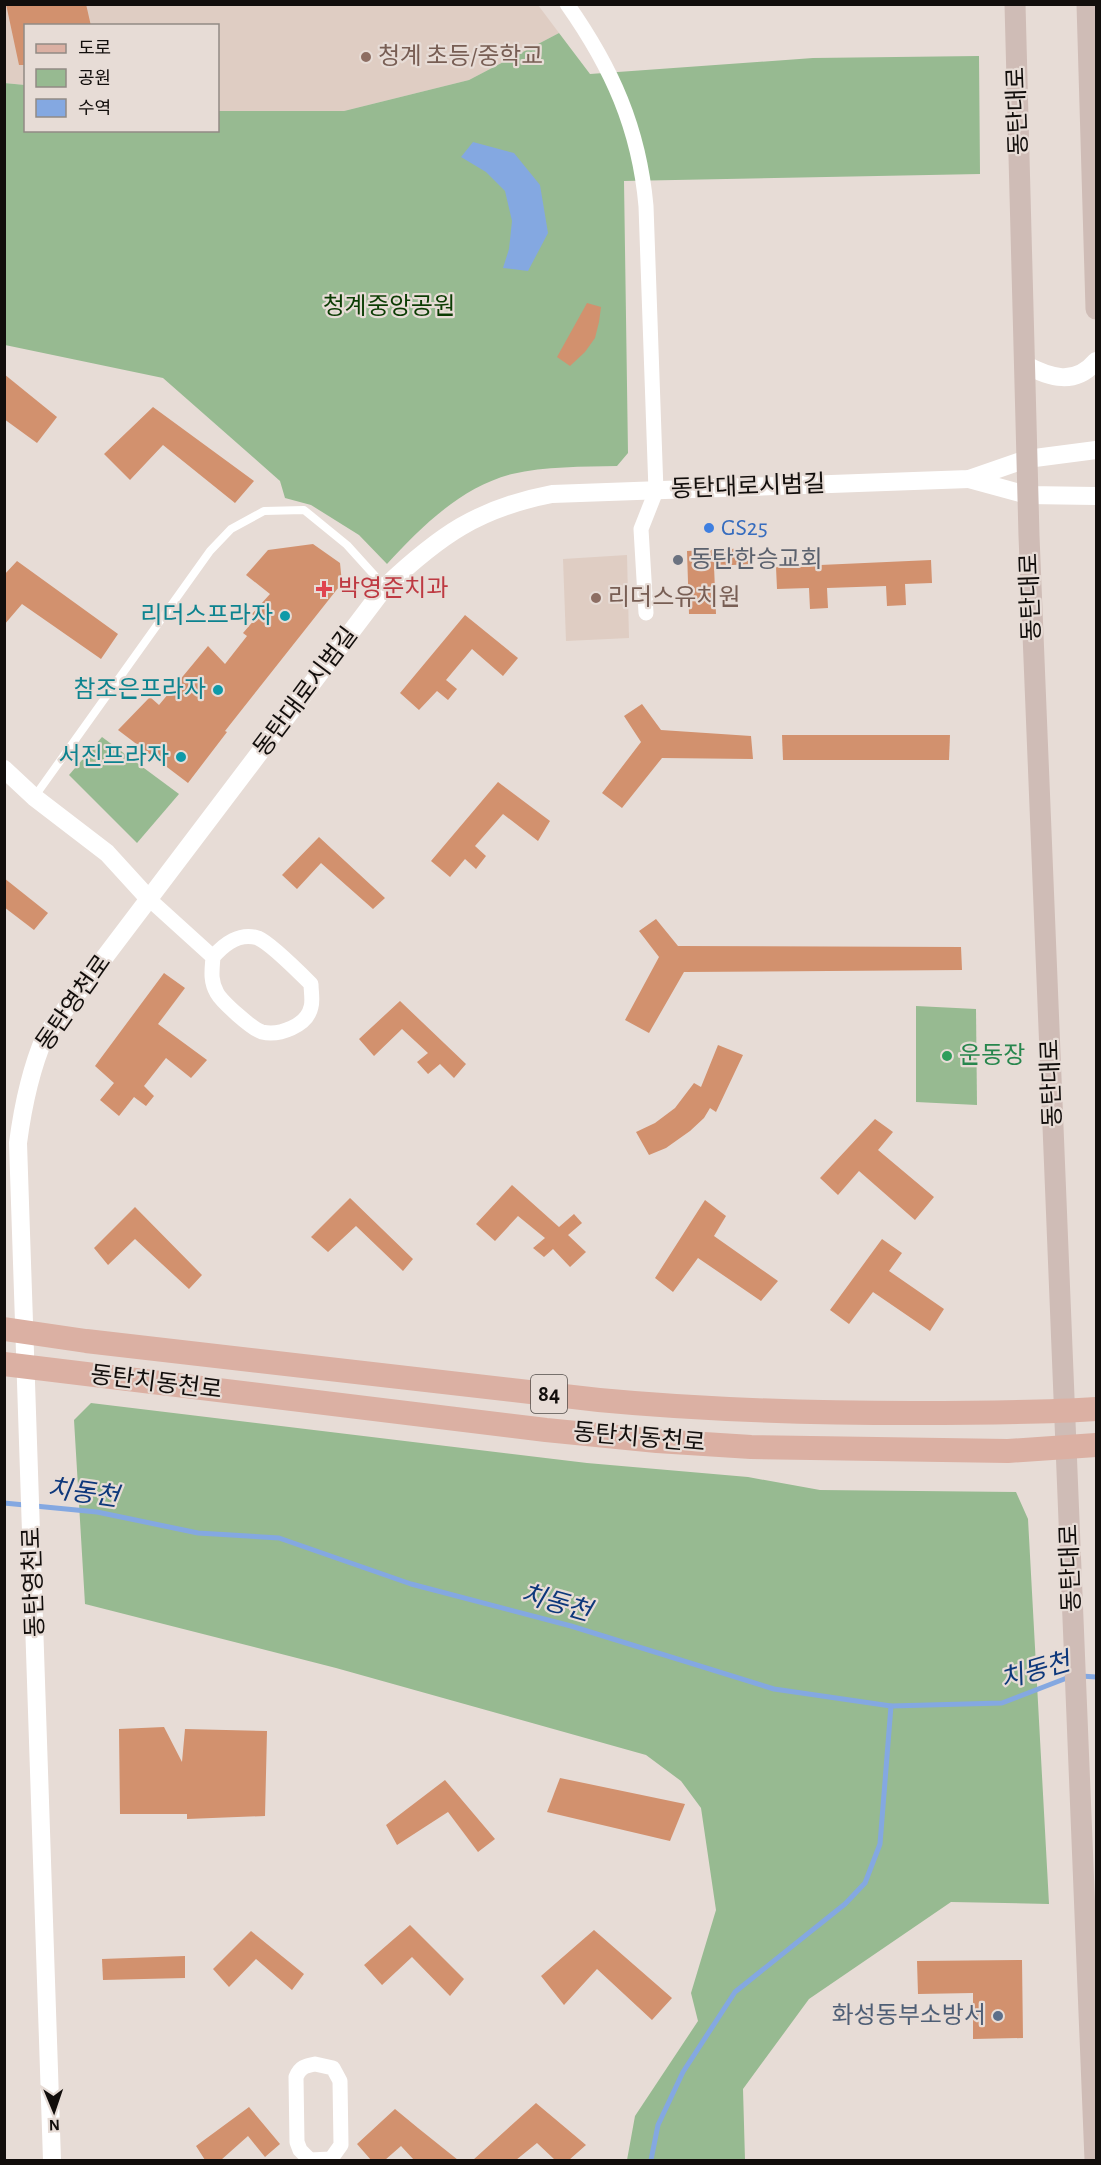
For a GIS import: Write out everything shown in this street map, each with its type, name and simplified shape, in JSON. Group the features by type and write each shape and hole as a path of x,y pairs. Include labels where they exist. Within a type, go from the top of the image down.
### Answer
{"main road":[{"name":"동탄대로","path":"1015,4 1027,495 1095,2160"},
{"path":"1087,4 1096,309"},
{"name":"동탄치동천로","path":"15,1330 86,1341 678,1407 830,1413 1096,1409"},
{"name":"동탄치동천로","path":"16,1366 534,1429 657,1441 844,1450 1008,1451 1096,1445"}],"street":[{"path":"567,4 595,45 610,73 628,120 643,174 656,490 641,529 646,613"},
{"path":"1024,364 1046,376 1068,377 1087,372 1096,361"},
{"name":"동탄대로시범길","path":"149,899 385,587 418,556 465,523 492,511 552,494 969,479 1027,459 1096,450"},
{"name":"동탄대로시범길","path":"969,479 1027,495 1096,496"},
{"path":"4,769 34,797 107,853 149,899 213,957"},
{"name":"동탄영천로","path":"52,2160 29,1437 16,1366 18,1143 23,1104 33,1063 45,1036 149,899"},
{"path":"238,938 258,938 298,969 311,984 311,1009 299,1025 276,1033 260,1031 217,994 211,976 213,957 226,944 238,938"},
{"path":"315,2064 333,2068 340,2081 341,2145 331,2159 320,2160 310,2160 304,2156 297,2142 296,2077 304,2066 315,2064"}],"lane":[{"path":"34,797 210,551 231,529 264,511 304,510 347,545 385,587"}],"shaded area":[{"name":"청계 초등/중학교","path":"5,5 538,5 559,33 469,80 344,111 219,111 219,24 24,24 24,85 5,83"},
{"name":"리더스유치원","path":"627,555 629,638 566,641 563,559"}],"green space":[{"name":"청계중앙공원","path":"559,33 590,74 813,58 979,56 980,174 624,181 628,453 617,466 564,467 512,474 493,480 459,498 443,510 387,564 359,535 311,505 285,498 280,481 163,378 5,345 4,83 24,85 24,132 219,132 219,111 344,111 469,80"},
{"path":"102,737 179,794 137,843 69,775"},
{"name":"운동장","path":"916,1006 976,1009 977,1105 916,1102"},
{"path":"91,1403 587,1463 748,1477 820,1490 1016,1492 1028,1519 1049,1904 951,1902 809,1999 743,2089 745,2160 627,2160 635,2116 698,2021 691,1993 716,1910 701,1808 681,1781 646,1755 336,1668 85,1604 74,1420"}],"water":[{"path":"473,142 514,153 540,185 548,233 528,271 503,268 509,249 512,221 505,191 486,172 461,157"}],"building":[{"path":"6,4 86,4 91,24 24,24 24,65 19,65"},
{"path":"587,303 601,307 595,338 585,352 570,366 557,357"},
{"path":"4,374 57,417 37,443 4,419"},
{"path":"153,407 254,481 235,503 163,445 130,480 104,454"},
{"path":"313,544 340,563 342,583 225,731 227,732 188,783 118,730 150,697 159,705 208,646 225,664 247,636 243,633 256,618 252,614 270,594 246,575 268,550"},
{"path":"751,548 752,564 714,566 716,614 689,614 687,551"},
{"path":"931,560 932,583 905,584 906,605 887,606 886,586 827,588 828,608 810,609 809,588 777,589 776,567"},
{"path":"17,561 118,634 101,659 22,604 4,625 4,575"},
{"path":"465,615 518,658 503,676 472,649 446,680 457,689 448,700 437,691 419,710 400,693"},
{"path":"642,704 661,730 751,736 753,759 662,758 622,808 602,793 641,742 624,716"},
{"path":"782,735 950,735 949,760 783,760"},
{"path":"498,782 550,821 538,841 503,814 475,846 486,856 476,869 465,859 450,877 431,861"},
{"path":"319,837 385,898 373,909 321,863 297,889 282,875"},
{"path":"4,878 48,913 34,930 4,907"},
{"path":"656,919 678,946 961,947 962,970 684,972 649,1033 625,1020 659,957 639,931"},
{"path":"164,973 185,988 158,1024 207,1060 191,1078 166,1058 144,1086 154,1096 146,1106 134,1097 119,1116 100,1100 114,1083 95,1066"},
{"path":"400,1001 466,1064 454,1078 440,1064 428,1074 417,1062 428,1053 402,1029 374,1056 359,1039"},
{"path":"718,1045 743,1055 716,1112 710,1108 704,1118 690,1131 666,1148 649,1155 636,1132 655,1123 675,1108 694,1083 701,1087"},
{"path":"875,1119 893,1132 878,1150 934,1197 915,1220 859,1171 838,1195 820,1178"},
{"path":"512,1185 559,1227 574,1214 582,1223 568,1235 586,1252 570,1267 553,1249 544,1257 533,1248 545,1238 518,1216 495,1241 476,1224"},
{"path":"350,1198 413,1259 403,1271 356,1226 328,1252 311,1237"},
{"path":"705,1200 726,1216 714,1236 778,1281 761,1301 698,1258 673,1292 655,1278"},
{"path":"135,1207 202,1275 189,1289 135,1239 108,1265 94,1248"},
{"path":"882,1239 902,1253 889,1271 944,1309 930,1331 873,1292 849,1324 830,1310"},
{"path":"164,1727 182,1762 185,1729 267,1731 265,1816 187,1819 187,1814 120,1814 119,1729"},
{"path":"560,1778 685,1804 670,1841 547,1812"},
{"path":"445,1780 495,1839 478,1852 448,1812 397,1845 386,1825"},
{"path":"410,1925 464,1979 450,1996 412,1957 382,1985 364,1965"},
{"path":"594,1930 672,1998 652,2020 597,1969 564,2005 541,1976"},
{"path":"251,1931 304,1974 292,1990 256,1959 229,1987 213,1969"},
{"path":"185,1956 185,1978 103,1980 102,1959"},
{"name":"화성동부소방서","path":"1022,1960 1023,2038 973,2039 973,1993 918,1994 917,1961"},
{"path":"536,2103 586,2145 569,2160 555,2160 537,2143 516,2160 473,2160"},
{"path":"249,2107 280,2144 265,2157 248,2136 221,2160 205,2160 196,2146"},
{"path":"395,2109 458,2160 414,2160 401,2146 385,2160 371,2160 357,2144"}],"waterway":[{"name":"치동천","path":"4,1503 97,1512 198,1533 279,1538 411,1584 571,1626 774,1689 891,1706 1002,1703 1072,1676"},
{"name":"치동천","path":"1081,1676 1096,1677"},
{"path":"651,2160 658,2125 683,2072 735,1992 845,1904 865,1883 880,1844 891,1706"}],"place":[{"name":"청계 초등/중학교","path":"366,57"},
{"name":"GS25","path":"709,528"},
{"name":"동탄한승교회","path":"678,560"},
{"name":"박영준치과","path":"324,589"},
{"name":"리더스유치원","path":"596,598"},
{"name":"리더스프라자","path":"285,616"},
{"name":"참조은프라자","path":"218,690"},
{"name":"서진프라자","path":"181,757"},
{"name":"운동장","path":"947,1056"},
{"name":"화성동부소방서","path":"998,2016"}]}
